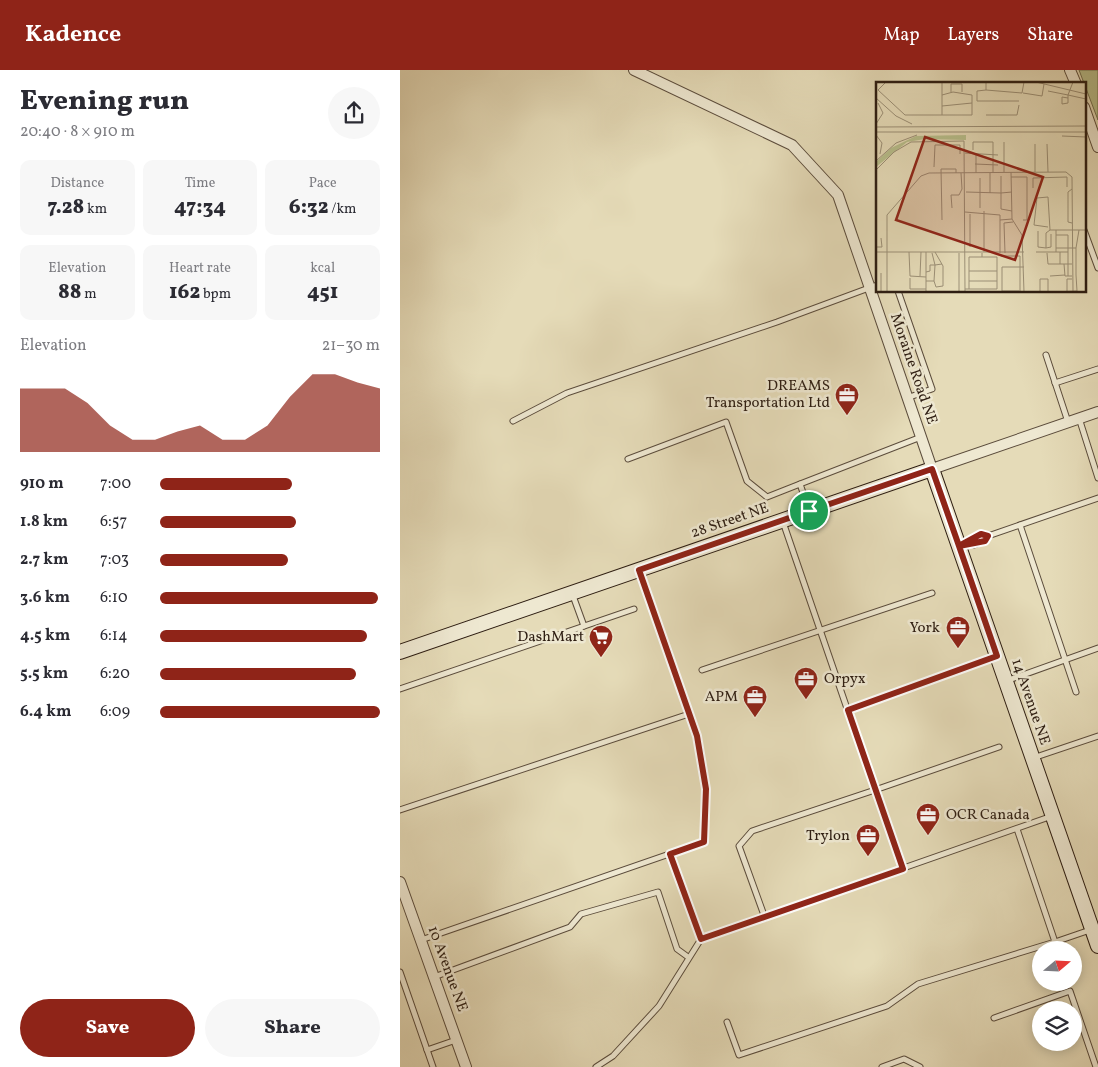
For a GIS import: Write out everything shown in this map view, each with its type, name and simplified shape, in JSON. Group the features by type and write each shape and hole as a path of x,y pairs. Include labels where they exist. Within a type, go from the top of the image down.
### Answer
{"street":[{"name":"Moraine Road NE","path":"634,70 792,145 838,196 873,286 907,398 932,469"},
{"path":"1070,70 1075,82"},
{"path":"1086,113 1098,147"},
{"name":"28 Street NE","path":"400,652 1098,412"},
{"name":"14 Avenue NE","path":"932,469 963,545 997,656 1098,946"},
{"name":"10 Avenue NE","path":"400,882 466,1067"}],"lane":[{"path":"1086,235 1098,268"},
{"path":"513,421 567,393 742,334 873,286"},
{"path":"898,292 932,389 907,398"},
{"path":"1046,355 1068,422"},
{"path":"1055,383 1098,369"},
{"path":"1079,418 1098,478"},
{"path":"628,459 726,422 747,481 767,497 921,437"},
{"path":"800,484 809,511"},
{"path":"963,545 974,545 985,541 988,536 1098,498"},
{"path":"782,520 903,869"},
{"path":"1020,525 1076,692"},
{"path":"421,940 704,842 706,789 697,736 639,570"},
{"path":"702,670 932,592"},
{"path":"572,593 584,626"},
{"path":"401,687 634,609"},
{"path":"1006,681 1098,648"},
{"path":"848,710 997,656"},
{"path":"400,810 689,714"},
{"path":"1033,758 1098,736"},
{"path":"765,918 739,846 752,831 999,747"},
{"path":"596,1067 613,1056 659,1006 701,939 1053,816"},
{"path":"1017,829 1055,941"},
{"path":"670,854 701,939"},
{"path":"434,976 570,927 581,914 658,892 678,949 688,957"},
{"path":"1058,941 1092,929"},
{"path":"727,1022 739,1055 887,1006 918,984 1032,949"},
{"path":"400,972 433,1067"},
{"path":"994,1018 1070,991 1096,1067"},
{"path":"427,1050 456,1040"},
{"path":"882,1067 904,1060 920,1067"}],"green space":[{"path":"1079,70 1098,70 1098,120 1086,88 1086,82 1084,82"}],"place":[{"name":"DREAMS Transportation Ltd","path":"847,416"},
{"name":"York","path":"958,649"},
{"name":"DashMart","path":"601,658"},
{"name":"Orpyx","path":"806,700"},
{"name":"APM","path":"755,718"},
{"name":"OCR Canada","path":"928,836"},
{"name":"Trylon","path":"868,857"}],"route":[{"path":"809,511 639,570 697,736 706,789 704,842 670,854 701,939 903,869 848,710 997,656 959,546 968,543 971,538 981,534 988,536 985,541 974,545 968,543 959,546 932,469 809,511"}]}
